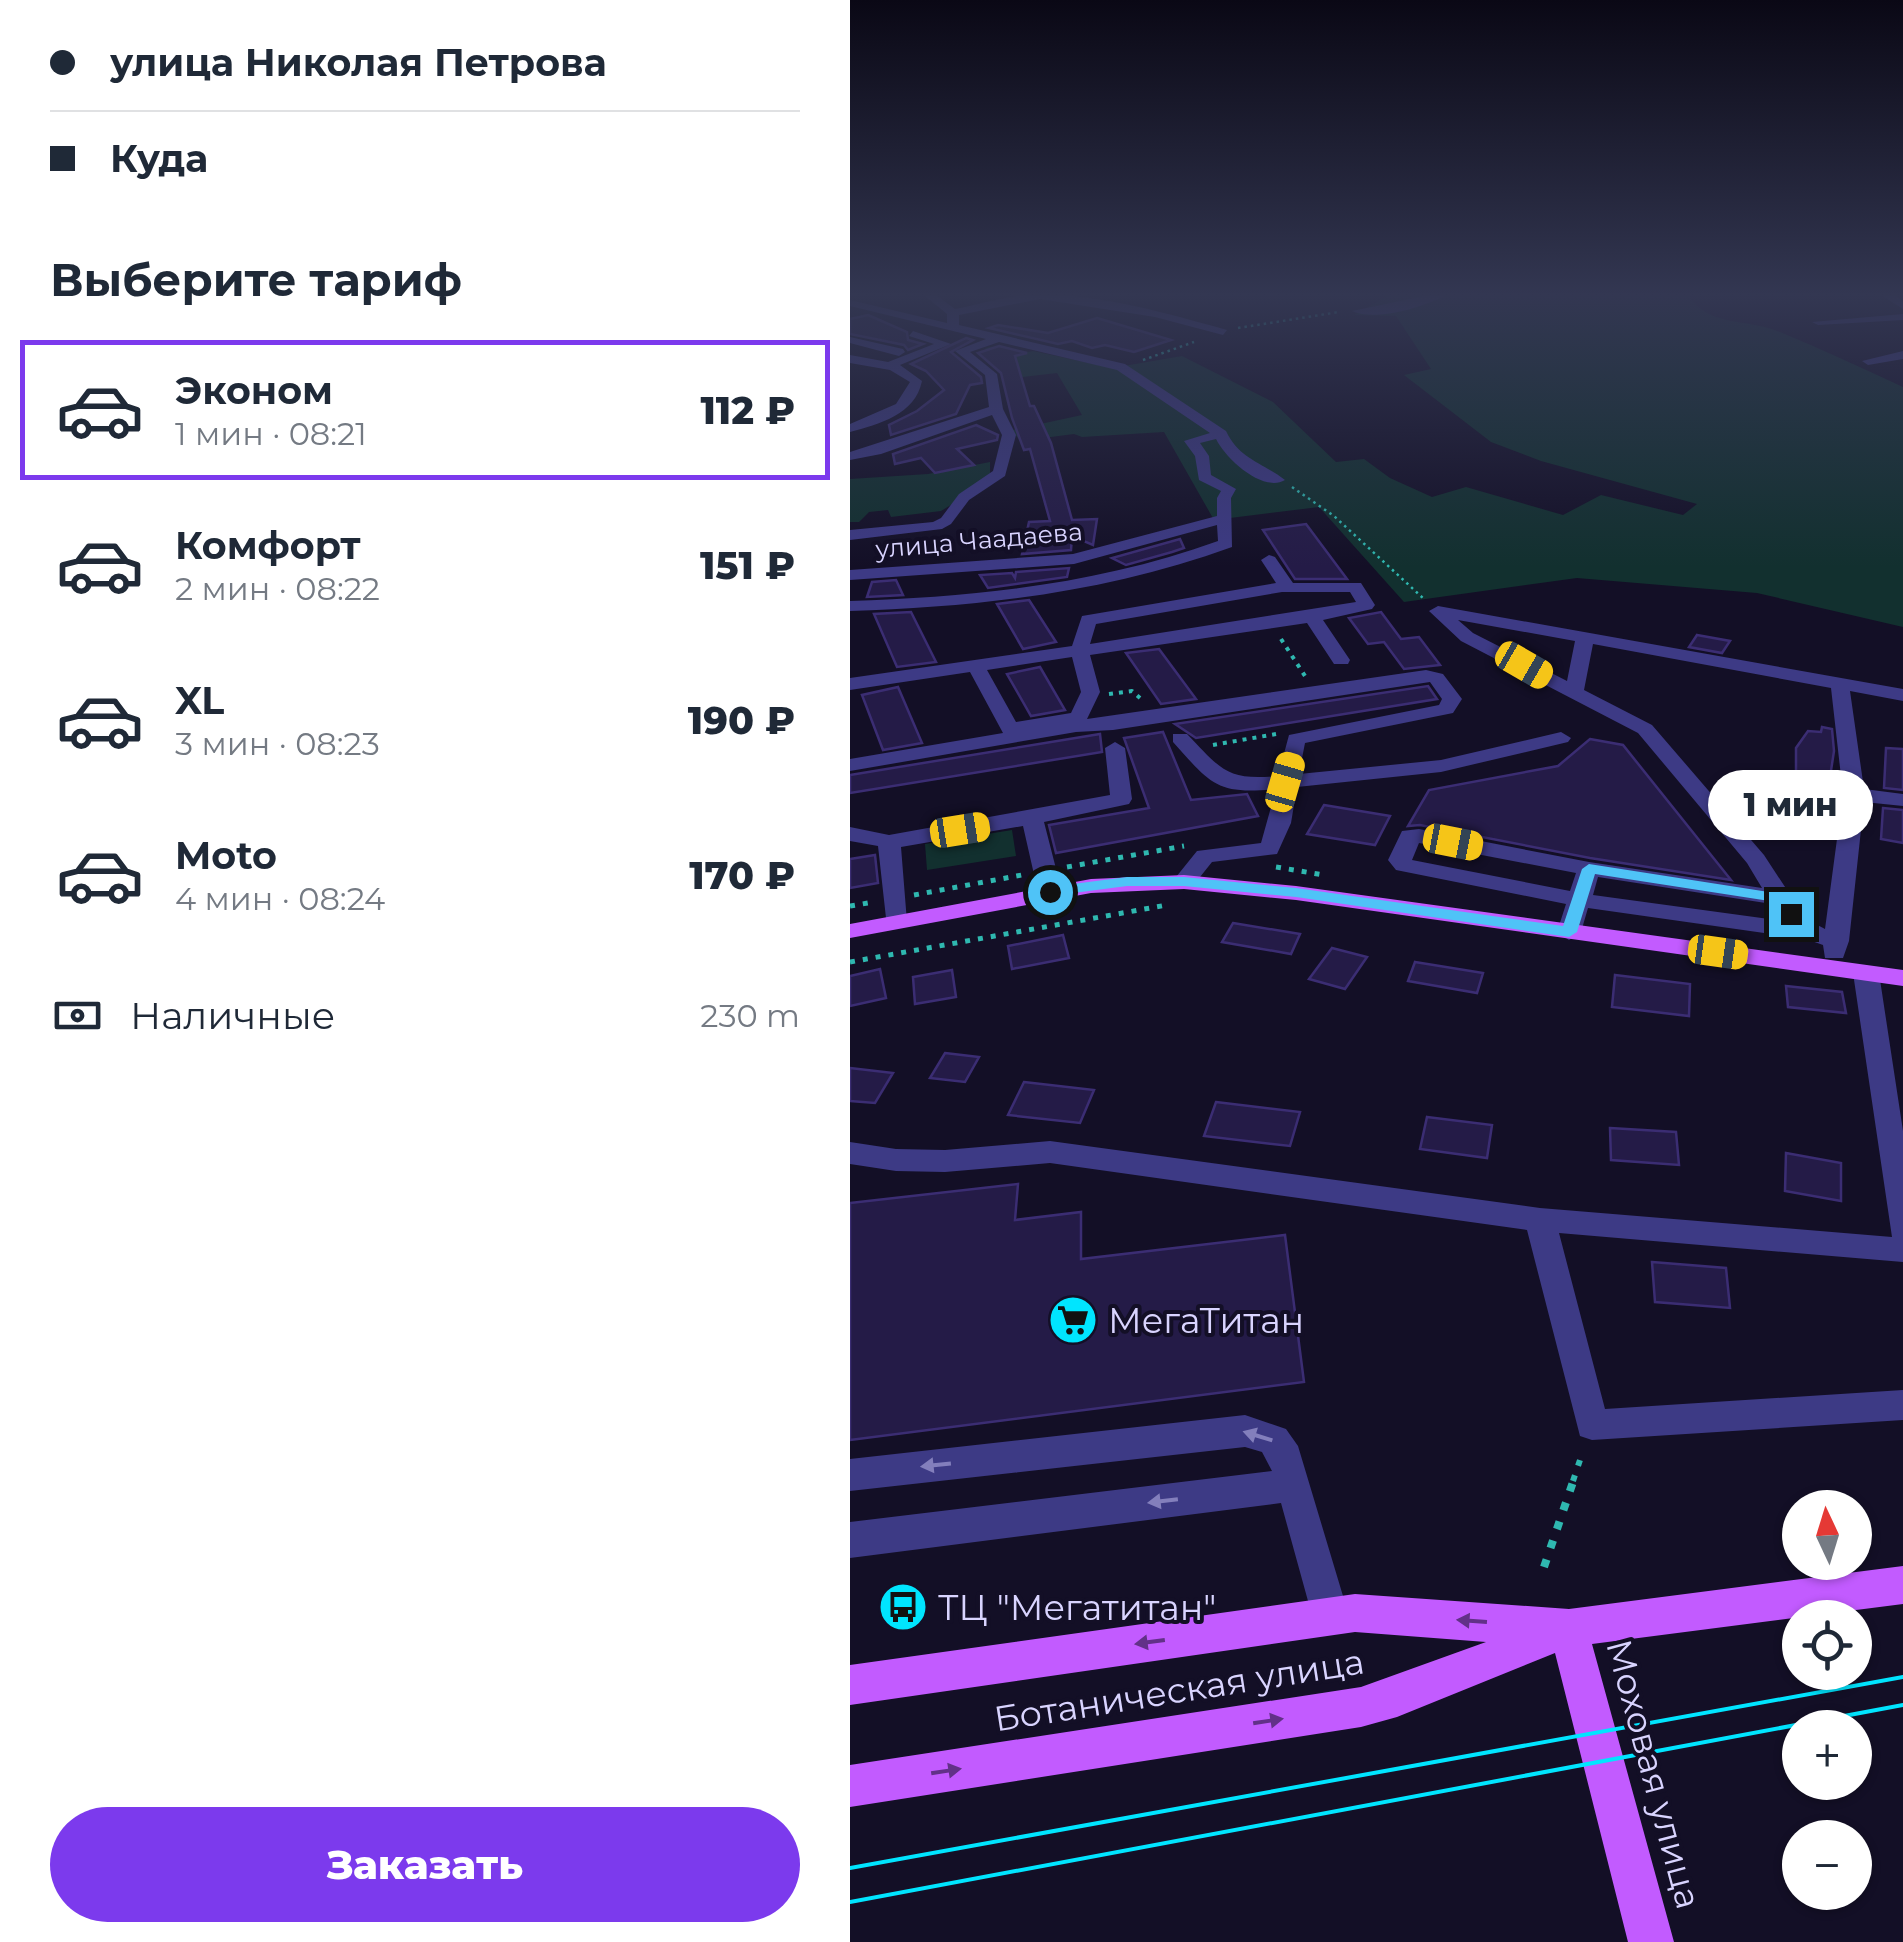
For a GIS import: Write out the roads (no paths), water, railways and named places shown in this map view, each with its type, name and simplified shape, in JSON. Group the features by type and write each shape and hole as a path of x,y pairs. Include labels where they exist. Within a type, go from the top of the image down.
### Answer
{"main road":[{"path":"850,931 1050,892 1127,882 1178,893 1296,893 1903,978"},
{"name":"Ботаническая улица","path":"850,1685 1355,1612 1570,1628 1903,1586"},
{"name":"Ботаническая улица","path":"850,1786 1361,1707 1397,1697 1570,1628"},
{"name":"Моховая улица","path":"1570,1628 1593,1732 1651,1942"}],"street":[{"path":"850,428 894,410 916,391 916,386"},
{"path":"850,535 936,526 946,521 964,498 992,482 1004,468 1004,450 1010,436 996,409 993,386"},
{"path":"1149,386 1222,434 1225,446 1236,459 1278,480 1229,489 1204,476 1200,452 1191,441 1222,434"},
{"path":"850,456 876,451 996,409"},
{"path":"850,606 1052,590 1121,577 1226,544 1224,498 1229,489"},
{"name":"улица Чаадаева","path":"850,575 1074,559 1226,518"},
{"path":"1268,560 1285,584 1282,587"},
{"path":"850,684 975,665 1080,652 1312,617 1366,605 1355,587 1282,587 1092,616 1080,652 1092,684 1091,696 1078,718 1010,729 975,665"},
{"path":"1809,932 1797,924 1756,860 1645,728 1467,637 1438,610 1903,695"},
{"path":"1312,617 1341,660"},
{"path":"1574,693 1585,638"},
{"path":"850,765 1076,726 1114,738 1176,734 1426,676 1436,678 1452,699 1446,709 1301,736 1294,743 1285,782 1280,829 1269,849 1205,856 1178,893"},
{"path":"1829,968 1837,940 1854,794 1840,685"},
{"path":"1176,734 1218,779 1228,783 1285,782 1441,766 1561,738"},
{"path":"850,834 888,842 1122,799 1114,738"},
{"path":"1854,794 1903,800"},
{"path":"1032,818 1050,892"},
{"path":"1781,898 1589,869 1419,836 1408,840 1399,860 1404,865 1579,900 1809,932 1837,940"},
{"path":"888,842 895,922"},
{"path":"1569,932 1589,869"},
{"path":"1866,972 1903,1229"},
{"path":"850,1153 896,1160 945,1160 1050,1152 1540,1220 1903,1250"},
{"path":"1540,1220 1592,1425 1903,1405"},
{"path":"850,1475 1245,1430 1274,1440 1286,1457 1330,1616"},
{"path":"850,1540 1294,1485"}],"tram line":[{"path":"850,1868 1903,1677"},
{"path":"850,1902 1903,1705"}],"place":[{"name":"МегаТитан","path":"1073,1320"},
{"name":"ТЦ \"Мегатитан\"","path":"903,1607"}]}
